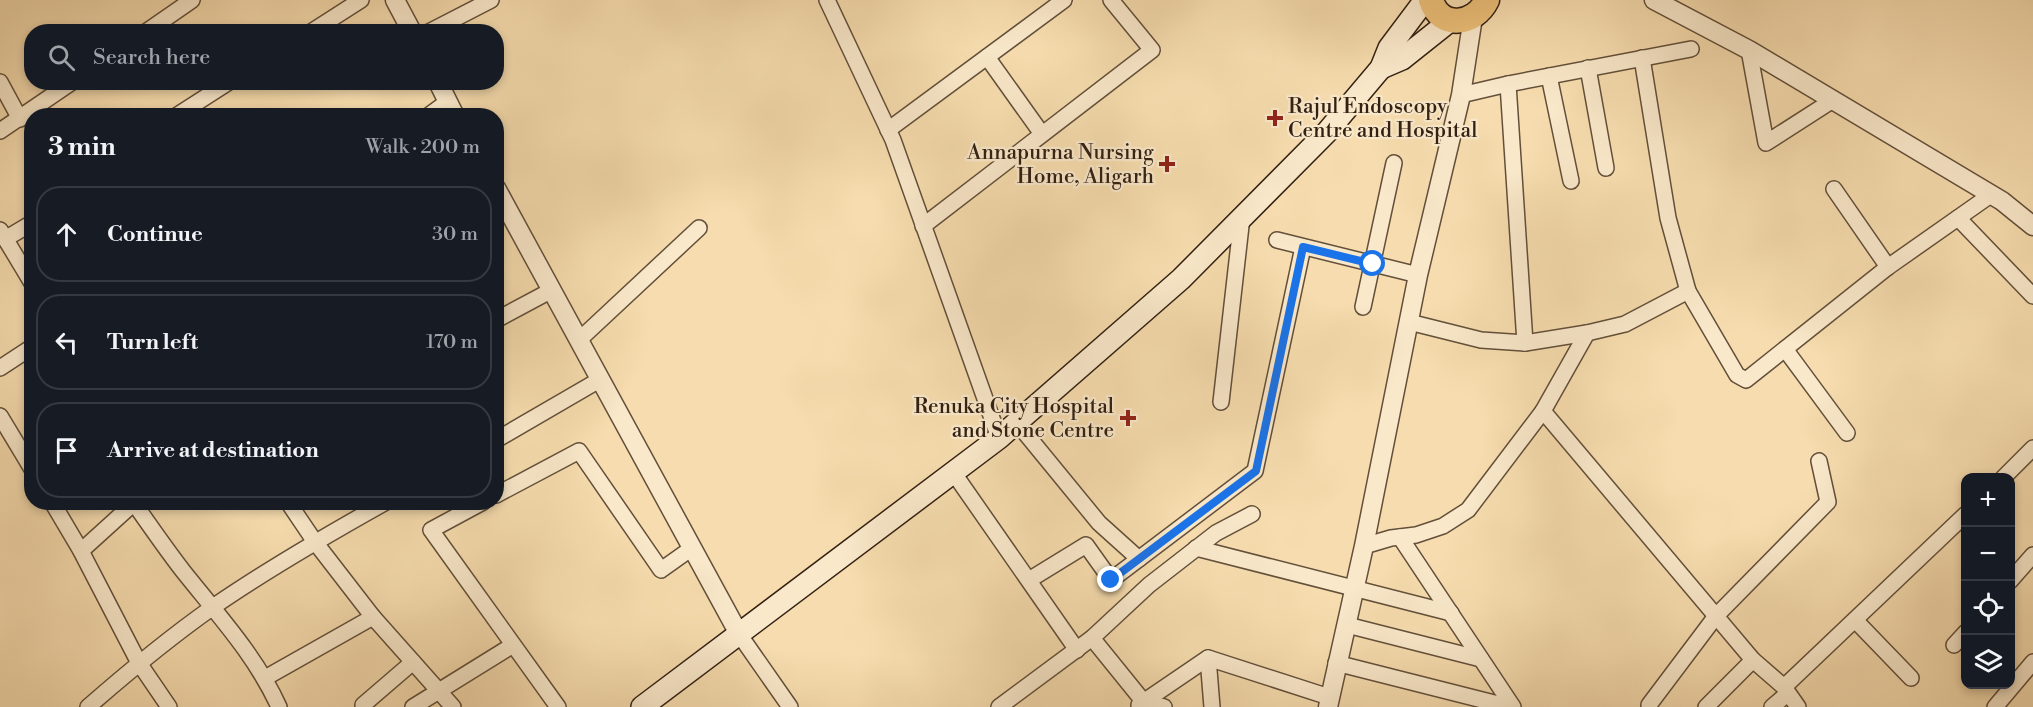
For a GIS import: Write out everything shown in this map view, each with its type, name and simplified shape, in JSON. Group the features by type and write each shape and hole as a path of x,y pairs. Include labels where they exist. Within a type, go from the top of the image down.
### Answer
{"main road":[{"path":"654,704 739,634 999,438 1181,279 1327,132 1381,68 1389,48 1425,0"},
{"path":"1431,0 1432,6 1440,14 1471,12"},
{"path":"1381,68 1402,59 1471,12"}],"street":[{"path":"158,24 192,0"},
{"path":"323,24 361,0"},
{"path":"395,0 408,24"},
{"path":"444,24 491,0"},
{"path":"828,0 888,130 999,438"},
{"path":"1036,0 1046,13"},
{"path":"888,130 1064,0"},
{"path":"923,226 1152,50 1111,0"},
{"path":"1654,0 1749,50 1992,194 2033,226"},
{"path":"1208,658 1328,702 1364,546 1418,275 1461,94 1471,12"},
{"path":"1461,94 1691,49"},
{"path":"1749,50 1766,143 1833,100"},
{"path":"987,57 1042,134"},
{"path":"1642,58 1668,218 1688,291 1737,375 1746,380 1888,267 1992,194"},
{"path":"1588,69 1606,168"},
{"path":"1549,76 1571,181"},
{"path":"0,82 20,119"},
{"path":"1508,84 1525,343"},
{"path":"35,108 61,90"},
{"path":"188,108 217,90"},
{"path":"442,90 451,108"},
{"path":"0,131 24,116"},
{"path":"1363,307 1394,163"},
{"path":"1834,189 1888,267"},
{"path":"504,212 552,290 739,634 790,707"},
{"path":"1221,402 1242,218"},
{"path":"1958,218 2033,296"},
{"path":"24,226 3,234 24,269"},
{"path":"579,340 699,228"},
{"path":"1277,240 1418,275"},
{"path":"1029,580 1086,545 1111,580 1256,471 1303,247"},
{"path":"504,316 552,290"},
{"path":"1409,322 1481,340 1525,343 1625,324 1688,291"},
{"path":"1364,546 1416,535 1443,526 1468,510 1543,411 1587,333"},
{"path":"1785,349 1847,433"},
{"path":"0,368 24,352"},
{"path":"504,435 601,379"},
{"path":"1543,411 1753,660 1786,691 1798,707"},
{"path":"0,416 24,456"},
{"path":"1017,423 1099,523 1139,559"},
{"path":"2010,473 2027,464 2033,448"},
{"path":"504,491 579,451 661,570 692,548"},
{"path":"1649,705 1716,616 1828,502 1819,461"},
{"path":"953,472 1077,650"},
{"path":"57,510 81,550 139,663 169,707"},
{"path":"81,550 127,510"},
{"path":"140,510 265,678 279,707"},
{"path":"293,510 373,617 453,707"},
{"path":"88,707 139,663 213,607 315,542 372,510"},
{"path":"468,510 431,530 558,707"},
{"path":"999,707 1092,638 1149,585 1196,548 1216,533 1252,514"},
{"path":"1773,707 1855,620 1961,518"},
{"path":"1400,537 1512,707"},
{"path":"1196,548 1451,613"},
{"path":"2015,575 2033,555"},
{"path":"265,678 373,617"},
{"path":"1855,620 1911,678"},
{"path":"1347,625 1481,659"},
{"path":"1954,645 1962,635"},
{"path":"1092,638 1140,704 1164,707"},
{"path":"413,707 513,645"},
{"path":"1140,704 1208,658"},
{"path":"1208,658 1212,707"},
{"path":"1706,707 1753,660"},
{"path":"363,705 413,662"},
{"path":"1995,707 2033,662"},
{"path":"1336,663 1512,707"}],"place":[{"name":"Rajul Endoscopy Centre and Hospital","path":"1275,118"},
{"name":"Annapurna Nursing Home, Aligarh","path":"1167,164"},
{"name":"Renuka City Hospital and Stone Centre","path":"1128,418"}],"route":[{"path":"1111,580 1256,471 1303,247 1373,264"}]}
